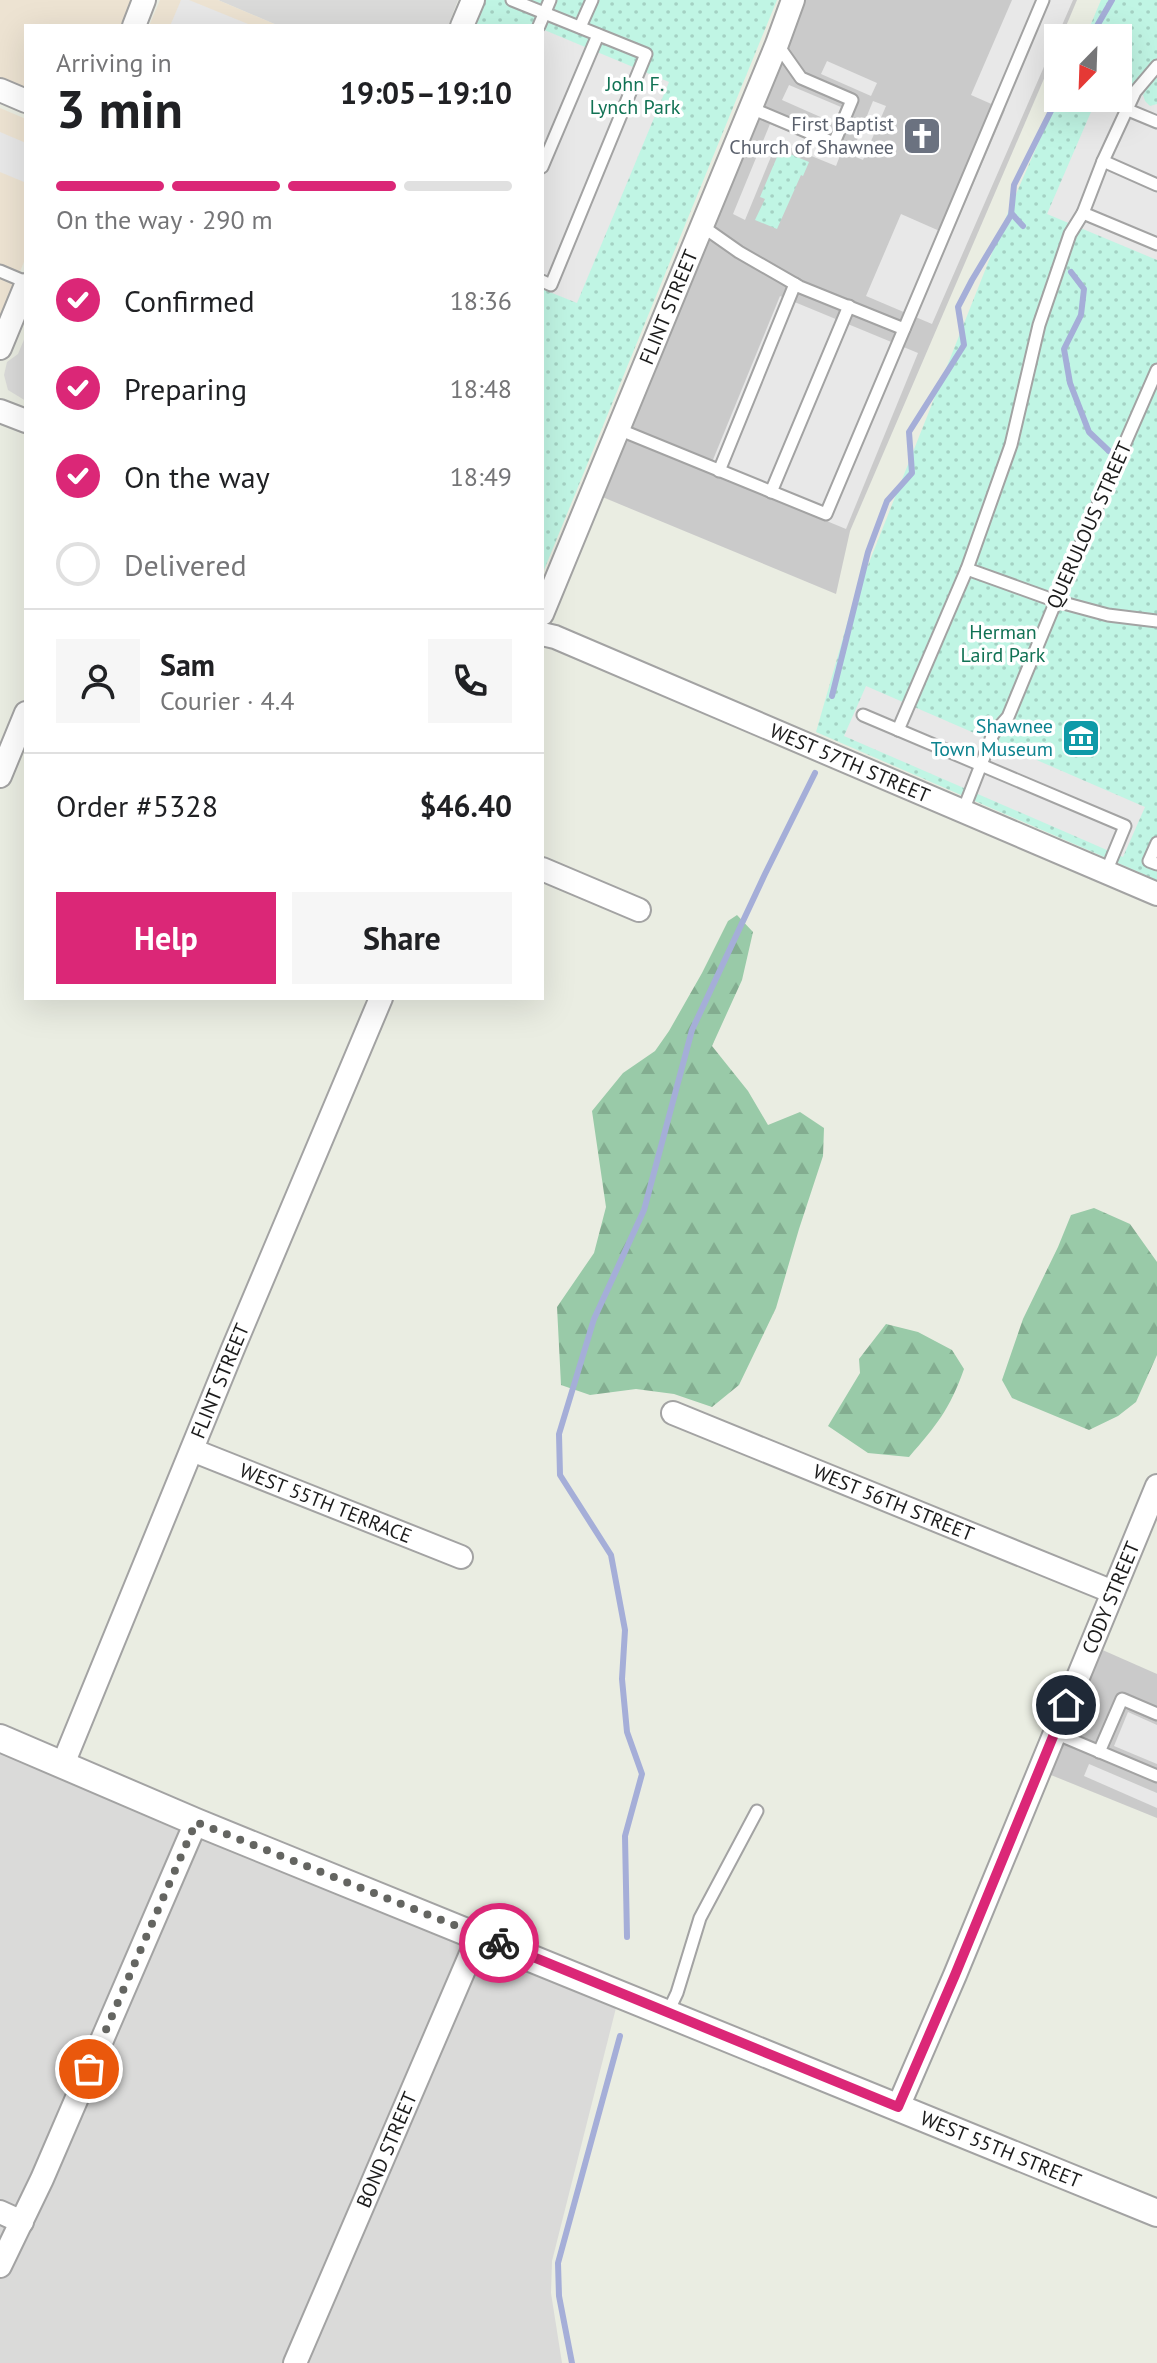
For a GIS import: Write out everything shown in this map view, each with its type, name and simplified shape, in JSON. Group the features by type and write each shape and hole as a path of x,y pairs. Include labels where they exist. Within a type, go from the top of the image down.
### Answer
{"street":[{"path":"135,24 144,0"},
{"path":"463,24 473,0"},
{"name":"FLINT STREET","path":"544,609 793,0"},
{"path":"0,90 24,100"},
{"path":"0,348 24,289"},
{"path":"0,411 24,420"},
{"name":"WEST 57TH STREET","path":"544,634 1157,894"},
{"path":"0,776 24,718"},
{"path":"544,870 639,910"},
{"name":"FLINT STREET","path":"63,1764 380,1000"},
{"name":"WEST 56TH STREET","path":"673,1413 1113,1592"},
{"name":"WEST 55TH TERRACE","path":"192,1450 461,1557"},
{"name":"CODY STREET","path":"898,2107 1157,1486"},
{"name":"WEST 55TH STREET","path":"0,1738 196,1822 1157,2213"},
{"path":"0,2266 196,1822"},
{"name":"BOND STREET","path":"295,2363 479,1935"},
{"path":"0,2212 22,2222"}],"lane":[{"path":"512,0 646,54 551,285 544,282"},
{"path":"540,24 550,0"},
{"path":"580,27 592,0"},
{"path":"618,429 826,514 1043,0"},
{"path":"544,162 598,35"},
{"path":"751,108 834,143 852,100 801,78 777,44"},
{"path":"1132,100 1157,66"},
{"path":"898,730 967,569 1011,445 1039,325 1070,234 1083,213 1103,161 1127,112"},
{"path":"1132,112 1157,122"},
{"path":"1103,161 1157,185"},
{"path":"1083,213 1157,244"},
{"path":"702,226 739,252 795,284 904,329"},
{"path":"0,271 24,283"},
{"path":"719,471 795,284"},
{"path":"771,492 849,306"},
{"name":"QUERULOUS STREET","path":"963,811 993,734 1008,717 1157,370"},
{"path":"967,569 1056,601 1108,615 1157,621"},
{"path":"863,715 1125,826 1106,872"},
{"path":"1157,843 1149,861 1157,864"},
{"path":"1099,1752 1122,1699 1157,1714"},
{"path":"1055,1733 1157,1776"},
{"path":"668,2013 700,1918 757,1811"}],"shaded area":[{"path":"0,0 133,0 123,24 24,24 24,91 0,82"},
{"path":"160,0 218,0 274,24 150,24"},
{"path":"181,0 189,0 248,24 171,24"},
{"path":"218,0 458,0 449,24 274,24"},
{"path":"805,0 1077,0 1067,24 1044,24 1044,79 850,531 836,594 600,496 703,245 768,98"},
{"path":"1012,0 1073,0 1063,24 1044,24 1044,67 932,324 866,296 901,214 951,236 1005,110 971,95"},
{"path":"544,30 669,82 577,303 544,290"},
{"path":"827,61 877,83 871,96 821,74"},
{"path":"789,85 841,107 834,123 782,100"},
{"path":"1132,86 1145,92 1145,101 1150,106 1157,104 1157,260 1047,214 1091,112 1132,112"},
{"path":"873,101 886,106 863,160 851,155"},
{"path":"0,108 24,118 24,262 0,320"},
{"path":"770,124 841,153 836,166 777,142 745,220 733,214"},
{"path":"0,132 24,142 24,182 0,172"},
{"path":"780,296 918,353 846,529 708,472"},
{"path":"24,340 24,400 8,390 4,375 7,362 18,354"},
{"path":"866,686 1145,807 1123,857 844,736"},
{"path":"1098,1648 1157,1674 1157,1818 1046,1773"},
{"path":"1128,1712 1157,1725 1157,1764 1114,1746"},
{"path":"0,1753 617,2004 552,2261 551,2293 562,2363 0,2363"},
{"path":"1089,1764 1157,1793 1157,1808 1084,1776"}],"green space":[{"name":"John F. Lynch Park","path":"485,0 777,0 544,570 544,24 475,24"},
{"name":"Herman Laird Park","path":"1101,0 1157,0 1157,880 816,732 853,603 1009,210 1052,112 1132,112 1132,24 1091,24"},
{"path":"780,150 809,162 777,229 755,220 765,199 760,197"},
{"path":"737,915 753,932 742,980 712,1046 748,1091 768,1125 800,1112 824,1128 823,1156 776,1308 739,1385 712,1407 674,1394 636,1389 590,1395 561,1385 557,1307 594,1253 606,1207 592,1111 623,1073 655,1051 702,973 728,921"},
{"path":"1094,1208 1130,1224 1157,1262 1157,1355 1136,1402 1118,1416 1089,1430 1012,1398 1002,1380 1023,1319 1071,1215"},
{"path":"886,1324 918,1332 952,1350 964,1369 941,1416 909,1457 868,1453 828,1426 860,1373 859,1359"}],"waterway":[{"path":"1098,24 1112,0"},
{"path":"832,696 868,552 887,501 912,473 909,432 964,345 958,307 1011,215 1014,185 1050,112"},
{"path":"1012,214 1023,226"},
{"path":"1071,272 1084,289 1081,315 1064,349 1070,383 1089,432 1109,451"},
{"path":"627,1937 625,1836 642,1774 627,1732 622,1679 625,1630 611,1555 560,1475 559,1434 594,1319 644,1210 692,1030 815,773"},
{"path":"572,2363 559,2296 558,2263 620,2036"}],"way so far":[{"path":"89,2069 196,1822 499,1943"}],"place":[{"name":"First Baptist Church of Shawnee","path":"922,136"},
{"name":"Shawnee Town Museum","path":"1081,738"}],"route":[{"path":"499,1943 898,2107 1066,1705"}]}
